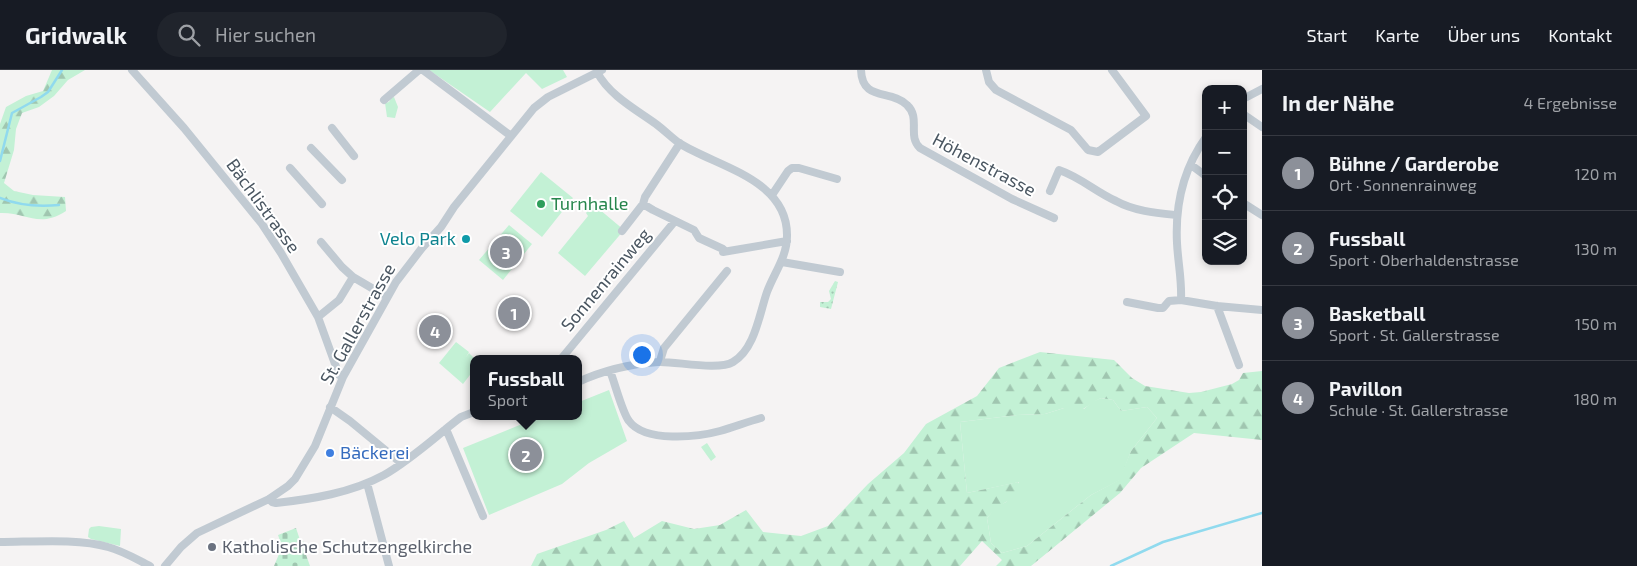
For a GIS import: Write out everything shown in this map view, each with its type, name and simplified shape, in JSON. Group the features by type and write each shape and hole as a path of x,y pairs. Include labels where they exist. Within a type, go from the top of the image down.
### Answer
{"street":[{"name":"Bächlistrasse","path":"132,70 184,128 262,224 318,317 339,375 343,377"},
{"name":"Höhenstrasse","path":"861,70 862,82 866,87 901,100 910,107 915,119 915,142 920,148 1012,199 1054,218"},
{"path":"986,70 988,82 996,90 1071,130 1088,150 1098,152 1146,116 1112,70"},
{"path":"384,100 422,71 510,136"},
{"path":"582,380 600,372 610,371 618,366 660,362 719,365 730,364 736,360 750,342 757,326 768,290 782,262 788,234 784,220 772,195 754,180 680,143 606,87 599,71"},
{"name":"St. Gallerstrasse","path":"165,566 181,547 197,533 269,499 288,486 301,471 315,446 343,377 387,297 406,268 441,227 454,207 510,136 540,103 556,92 599,71"},
{"path":"1247,97 1262,89"},
{"path":"1247,117 1262,127"},
{"path":"332,128 354,156"},
{"path":"622,231 643,204 645,197 680,143"},
{"path":"1181,300 1182,282 1176,216 1181,190 1190,165 1202,144"},
{"path":"311,148 342,180"},
{"path":"1190,165 1205,175"},
{"path":"290,168 322,204"},
{"path":"772,195 792,168 837,179"},
{"path":"1050,191 1059,170 1078,178 1111,199 1127,206 1176,216"},
{"path":"643,204 694,230 699,238 722,249 723,252 787,241"},
{"path":"1247,205 1262,214"},
{"name":"Sonnenrainweg","path":"564,355 675,221"},
{"path":"321,242 353,277 387,297"},
{"path":"782,262 840,272"},
{"path":"660,362 664,348 727,271"},
{"path":"318,317 339,300 353,277"},
{"path":"1127,302 1163,308 1169,301 1181,300 1217,306 1262,310"},
{"path":"1217,306 1239,365"},
{"path":"610,371 629,421 637,429 646,433 678,436 703,434 720,431 761,418"},
{"path":"330,407 401,463"},
{"path":"269,499 276,503 323,497 367,483 384,475 461,417 470,414"},
{"path":"446,429 483,516"},
{"path":"367,483 389,566"},
{"path":"0,542 93,544 118,550 150,566"}],"green space":[{"path":"52,70 85,70 68,80 54,96 39,107 22,113 16,129 14,150 4,183 14,191 33,195 65,197 66,211 48,219 0,213 0,124 6,107 26,96 43,91"},
{"path":"429,70 563,70 567,77 542,89 526,73 490,112"},
{"path":"394,97 398,107 395,118 387,117 385,103"},
{"name":"Turnhalle","path":"541,172 573,198 542,237 510,211"},
{"path":"593,204 624,230 585,276 558,253 588,216 586,213"},
{"path":"509,225 532,244 503,280 479,260"},
{"path":"835,281 838,282 831,309 820,307 820,302 828,302 831,299 829,291"},
{"path":"456,342 469,352 466,357 469,353 471,355 470,375 463,384 439,363"},
{"path":"1040,352 1114,360 1132,378 1145,386 1189,393 1232,384 1239,380 1243,373 1262,371 1262,440 1194,433 1141,468 1120,493 1031,566 996,566 1002,560 982,541 960,566 531,566 537,554 606,530 624,521 634,538 662,521 694,529 720,525 746,510 763,532 801,536 828,526 868,484 904,453 926,424 977,396 999,368","holes":["1101,398 1113,400 1121,411 1147,407 1157,418 1131,451 1119,480 1091,495 1027,546 1002,553 991,543 987,518 998,507 1020,492 1018,482 967,493 960,422 1017,415 1045,414 1064,408 1076,413"]},
{"path":"609,390 627,441 589,463 562,484 489,515 463,448 532,420 582,420 582,401"},
{"path":"1101,398 1113,400 1121,411 1147,407 1157,418 1131,451 1120,480 1091,495 1027,546 1002,553 991,543 987,518 996,507 1006,502 1019,482 967,493 960,422 1017,415 1045,414 1064,408 1084,409 1092,402"},
{"path":"707,443 716,457 711,461 701,447"},
{"path":"99,526 121,529 120,546 88,537 91,527"},
{"path":"296,528 300,540 306,545 304,549 310,566 274,566 282,547 278,535"}],"waterway":[{"path":"0,161 12,113 48,92 62,70"},
{"path":"0,198 29,205 59,205"},
{"path":"1111,566 1163,542 1262,513"}],"place":[{"name":"Turnhalle","path":"541,204"},
{"name":"Velo Park","path":"466,239"},
{"name":"Basketball","path":"506,252"},
{"name":"Bühne / Garderobe","path":"514,313"},
{"name":"Pavillon","path":"435,331"},
{"name":"Bäckerei","path":"330,453"},
{"name":"Fussball","path":"526,455"},
{"name":"Katholische Schutzengelkirche","path":"212,547"}]}
